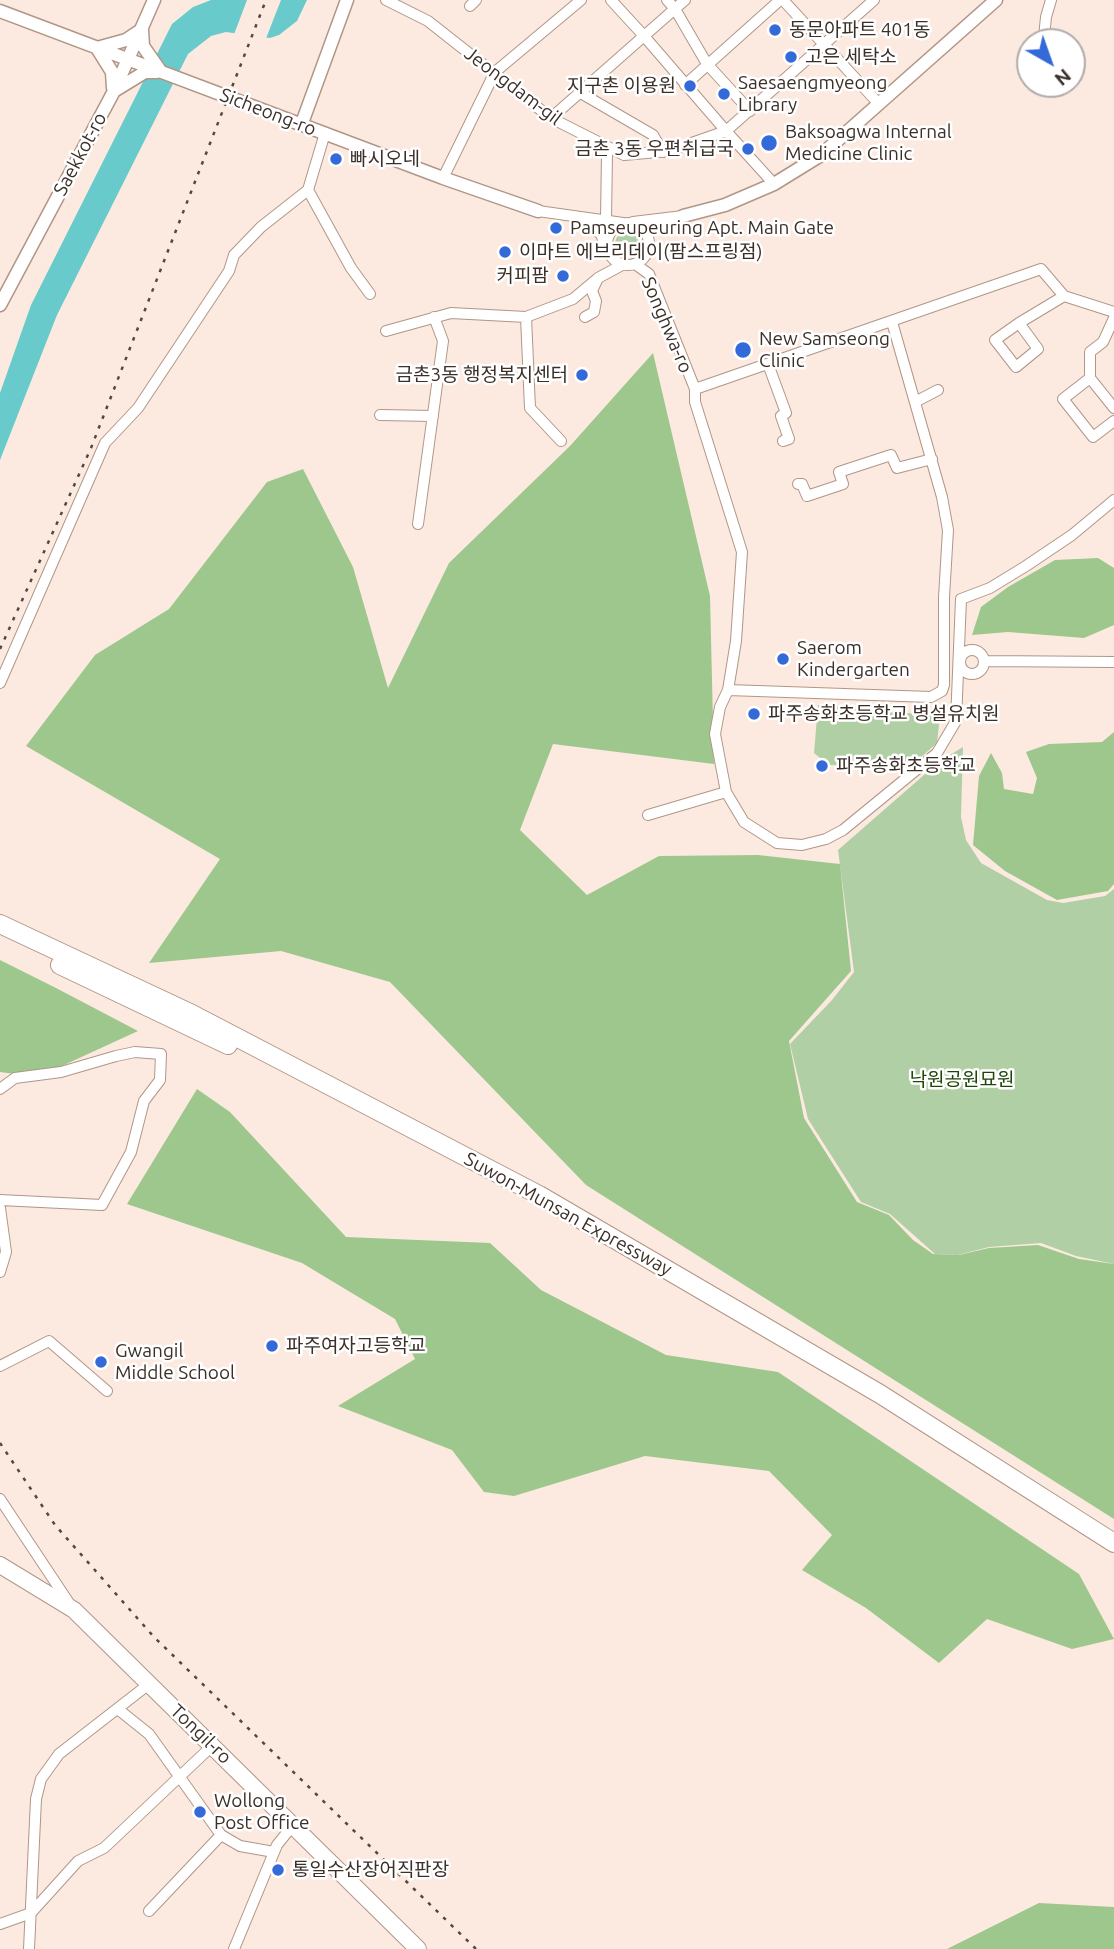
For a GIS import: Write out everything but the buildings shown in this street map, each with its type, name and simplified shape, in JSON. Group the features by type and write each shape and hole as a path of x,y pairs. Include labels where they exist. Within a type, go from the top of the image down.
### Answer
{"highway":[{"name":"Suwon-Munsan Expressway","path":"0,925 204,1020 551,1202 880,1394 1114,1543"},
{"name":"Suwon-Munsan Expressway","path":"0,937 273,1067 466,1167 751,1328 905,1421 1114,1555"}],"main road":[{"name":"Tongil-ro","path":"0,1565 74,1610 418,1949"}],"street":[{"name":"Saekkot-ro","path":"0,305 114,91 154,0"},
{"path":"302,123 348,0"},
{"name":"Jeongdam-gil","path":"386,0 428,21 551,118 624,155 663,152 726,131 874,0"},
{"path":"443,178 495,72 581,0"},
{"path":"611,0 774,184"},
{"path":"667,0 707,64 750,111"},
{"path":"551,118 685,0"},
{"path":"685,85 782,0 879,104"},
{"path":"607,250 607,236 626,223 659,221 725,205 774,184 821,155 996,0"},
{"path":"1044,28 1051,0"},
{"name":"Sicheong-ro","path":"0,11 443,178 538,211"},
{"path":"114,91 112,72 96,48 126,40 142,29"},
{"path":"114,91 148,66 142,29"},
{"path":"579,92 653,135 663,152"},
{"path":"0,683 105,443 138,408 229,271 234,255 261,228 308,190 325,133"},
{"path":"606,219 607,153 610,148"},
{"path":"308,190 351,268 370,294"},
{"path":"386,331 451,313 526,317 573,299 598,278 622,265 635,264 644,257 649,247 648,236 640,226 538,211"},
{"path":"576,218 601,234 615,262 622,265"},
{"path":"648,236 659,221"},
{"path":"644,257 649,274"},
{"name":"Songhwa-ro","path":"635,264 649,274 695,389 695,402 742,552 736,641 728,690 720,707 715,734 726,792"},
{"path":"695,389 892,323 1041,269 1065,296 1114,312"},
{"path":"585,317 594,312 596,301 592,292 598,278"},
{"path":"1019,323 1038,349 1016,367 995,340 1019,323 1065,296"},
{"path":"418,524 443,341 434,317"},
{"path":"526,317 530,408 561,441"},
{"path":"1114,318 1103,342 1090,352 1090,378 1114,408"},
{"path":"728,690 936,695 942,691 946,677 944,597 949,541 943,497 892,323"},
{"path":"768,363 786,414 780,416 789,439 783,441"},
{"path":"1090,378 1063,399 1093,437 1114,421"},
{"path":"915,402 938,390"},
{"path":"380,415 433,416"},
{"path":"798,484 802,484 807,496 843,484 839,472 891,455 897,468 932,459"},
{"path":"944,597 961,599 990,587 1072,535 1114,500"},
{"path":"648,816 726,792 744,822 777,843 802,845 826,839 843,830 937,753 956,721 961,599"},
{"path":"960,662 964,654 972,651 979,653 984,661"},
{"path":"960,662 965,672 972,674 980,671 984,661"},
{"path":"984,661 1114,662"},
{"path":"0,1089 15,1079 61,1072 116,1056 135,1052 161,1054 160,1080 144,1101 131,1152 102,1205 0,1200"},
{"path":"0,1208 6,1252 0,1272"},
{"path":"0,1366 49,1341 107,1391"},
{"path":"0,1499 74,1610"},
{"path":"29,1949 36,1799 41,1779 59,1754 119,1710 149,1684"},
{"path":"133,1699 167,1701"},
{"path":"119,1710 149,1734 221,1835 240,1846 274,1852"},
{"path":"0,1924 31,1913 78,1861 104,1848 213,1745"},
{"path":"234,1949 274,1852 293,1825"},
{"path":"149,1911 221,1835"}],"green space":[{"path":"627,232 638,239 639,244 632,255 627,256 616,249 615,244 622,233"},
{"path":"653,353 710,596 714,764 553,744 520,830 587,895 659,856 758,855 840,864 851,971 789,1041 804,1118 857,1202 889,1215 913,1240 933,1254 959,1255 989,1248 1038,1245 1079,1259 1114,1264 1114,1519 586,1185 390,982 281,951 149,963 220,859 26,746 95,655 169,609 267,482 303,469 353,567 388,688 449,563 570,446"},
{"path":"1098,558 1114,568 1114,625 1084,638 1008,632 972,635 981,607 1008,587 1055,560"},
{"path":"818,705 940,716 937,743 910,767 829,765 814,753"},
{"path":"1114,732 1114,884 1108,891 1057,900 1005,871 973,845 979,776 991,753 1002,773 1004,789 1033,794 1037,778 1026,752 1049,744 1102,742"},
{"name":"낙원공원묘원","path":"963,747 961,817 966,840 981,863 1047,900 1063,903 1105,896 1114,889 1114,1264 1076,1256 1041,1243 989,1247 958,1255 935,1254 890,1214 861,1202 808,1119 790,1044 832,1000 854,972 838,850 940,761"},
{"path":"0,960 138,1031 38,1077 0,1072"},
{"path":"197,1089 230,1112 346,1237 490,1243 541,1290 666,1355 778,1372 1079,1574 1114,1639 1072,1649 987,1619 939,1663 866,1608 802,1570 832,1535 769,1471 645,1456 514,1496 484,1492 452,1450 338,1406 415,1359 395,1319 302,1263 127,1204"},
{"path":"1039,1903 1114,1907 1114,1949 947,1949"}],"water":[{"path":"211,0 307,0 297,21 279,35 270,38 226,32 211,36 188,54 57,315 0,460 0,393 31,305 172,24 193,7"}],"pier":[{"path":"247,0 281,0 265,41 233,37"}],"railway":[{"path":"0,649 91,448 266,0"},
{"path":"0,1443 55,1525 154,1637 476,1949"}],"place":[{"name":"동문아파트 401동","path":"775,30"},
{"name":"고은 세탁소","path":"791,57"},
{"name":"지구촌 이용원","path":"690,86"},
{"name":"Saesaengmyeong Library","path":"724,94"},
{"name":"Baksoagwa Internal Medicine Clinic","path":"769,143"},
{"name":"금촌 3동 우편취급국","path":"748,149"},
{"name":"빠시오네","path":"336,159"},
{"name":"Pamseupeuring Apt. Main Gate","path":"556,228"},
{"name":"이마트 에브리데이(팜스프링점)","path":"505,252"},
{"name":"커피팜","path":"563,276"},
{"name":"New Samseong Clinic","path":"743,350"},
{"name":"금촌3동 행정복지센터","path":"582,375"},
{"name":"Saerom Kindergarten","path":"783,659"},
{"name":"파주송화초등학교 병설유치원","path":"754,714"},
{"name":"파주송화초등학교","path":"822,766"},
{"name":"파주여자고등학교","path":"272,1346"},
{"name":"Gwangil Middle School","path":"101,1362"},
{"name":"Wollong Post Office","path":"200,1812"},
{"name":"통일수산장어직판장","path":"278,1870"}]}
